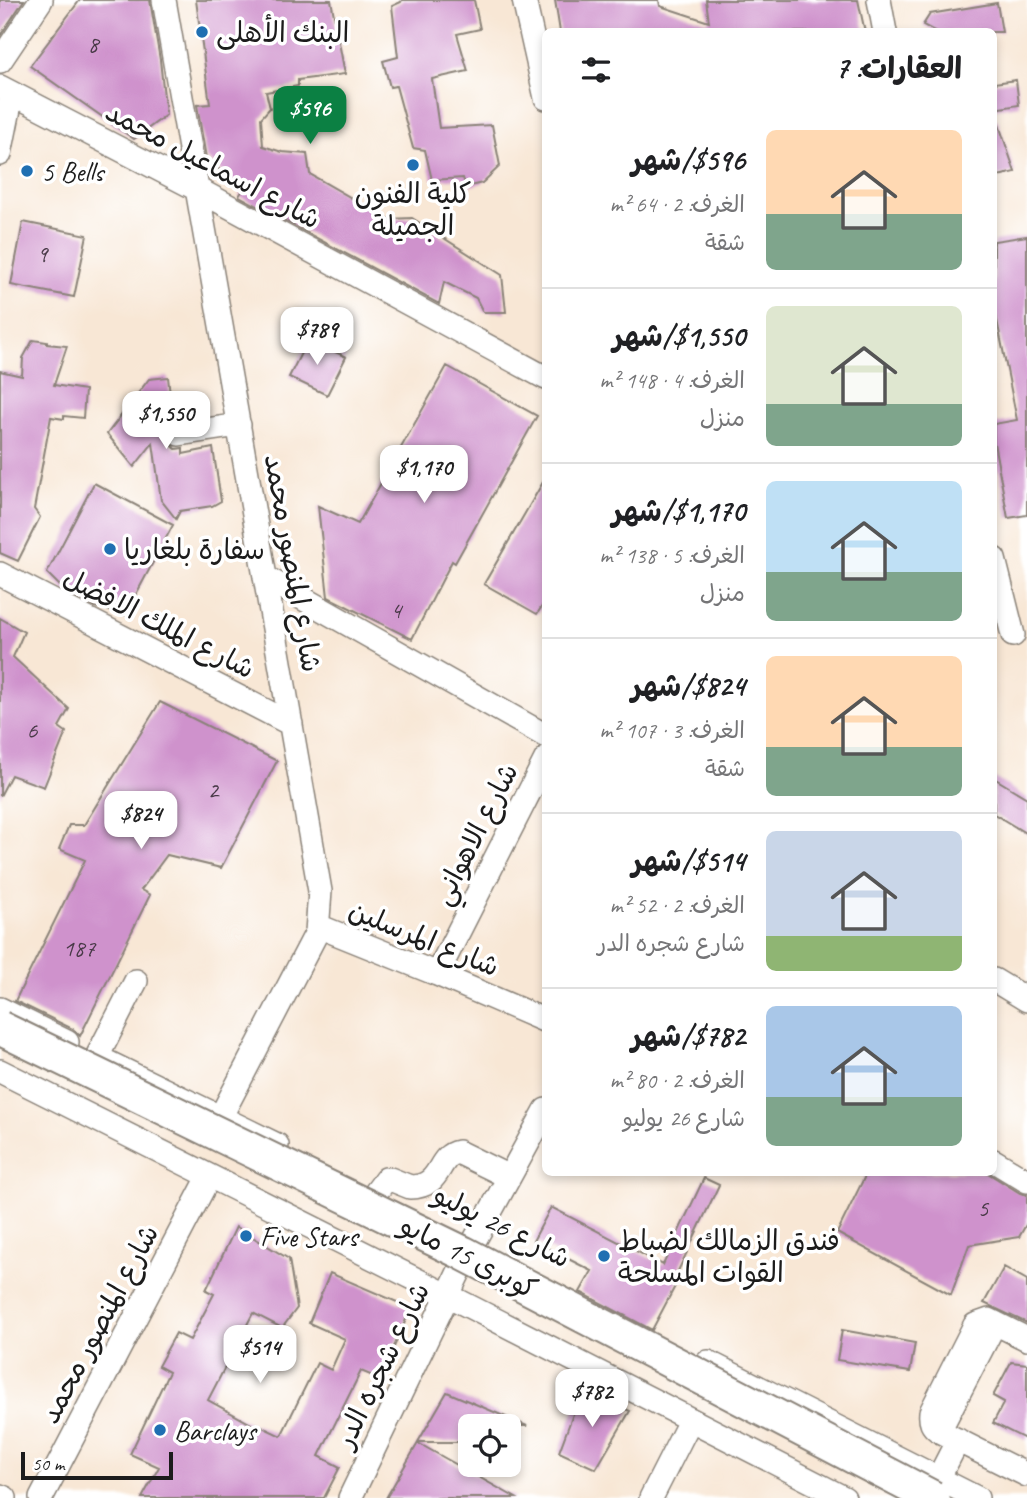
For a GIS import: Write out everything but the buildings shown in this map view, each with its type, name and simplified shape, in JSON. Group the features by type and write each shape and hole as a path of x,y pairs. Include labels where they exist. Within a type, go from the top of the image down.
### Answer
{"highway":[{"name":"كوبرى 15 مايو","path":"0,1028 463,1253 936,1488"},
{"name":"كوبرى 15 مايو","path":"0,1050 456,1273 887,1498"}],"street":[{"path":"0,61 41,0"},
{"name":"شارع المنصور محمد","path":"164,0 320,891 318,926 308,952 222,1116"},
{"path":"524,0 542,80"},
{"path":"879,0 884,28"},
{"path":"0,154 6,90"},
{"name":"شارع اسماعيل محمد","path":"6,90 197,189 542,376"},
{"path":"179,434 239,425"},
{"name":"شارع الملك الافضل","path":"0,574 291,724"},
{"path":"997,574 1009,633"},
{"path":"265,577 542,734"},
{"path":"997,603 1009,633"},
{"name":"شارع الاهواني","path":"438,974 542,766"},
{"name":"شارع المرسلين","path":"318,926 542,1019"},
{"path":"97,1057 136,981"},
{"path":"997,982 1027,1000"},
{"name":"شارع 26 يوليو","path":"0,1009 222,1116 936,1488 977,1498"},
{"path":"0,1071 844,1498"},
{"name":"شارع شجره الدر","path":"350,1498 472,1245 542,1117"},
{"path":"374,1195 386,1179 410,1187 430,1181 435,1178 446,1157 458,1152 509,1177"},
{"path":"997,1163 1027,1181"},
{"name":"شارع المنصور محمد","path":"41,1498 209,1177"},
{"path":"936,1488 949,1436 995,1323 1027,1339"},
{"path":"651,1498 690,1421"},
{"path":"949,1436 1027,1475"},
{"path":"0,1496 5,1498"}],"place":[{"name":"البنك الأهلى","path":"202,32"},
{"name":"كلية الفنون الجميلة","path":"413,165"},
{"name":"5 Bells","path":"27,171"},
{"name":"سفارة بلغاريا","path":"110,549"},
{"name":"Five Stars","path":"246,1236"},
{"name":"فندق الزمالك لضباط القوات المسلحة","path":"604,1256"},
{"name":"Barclays","path":"160,1430"}]}
